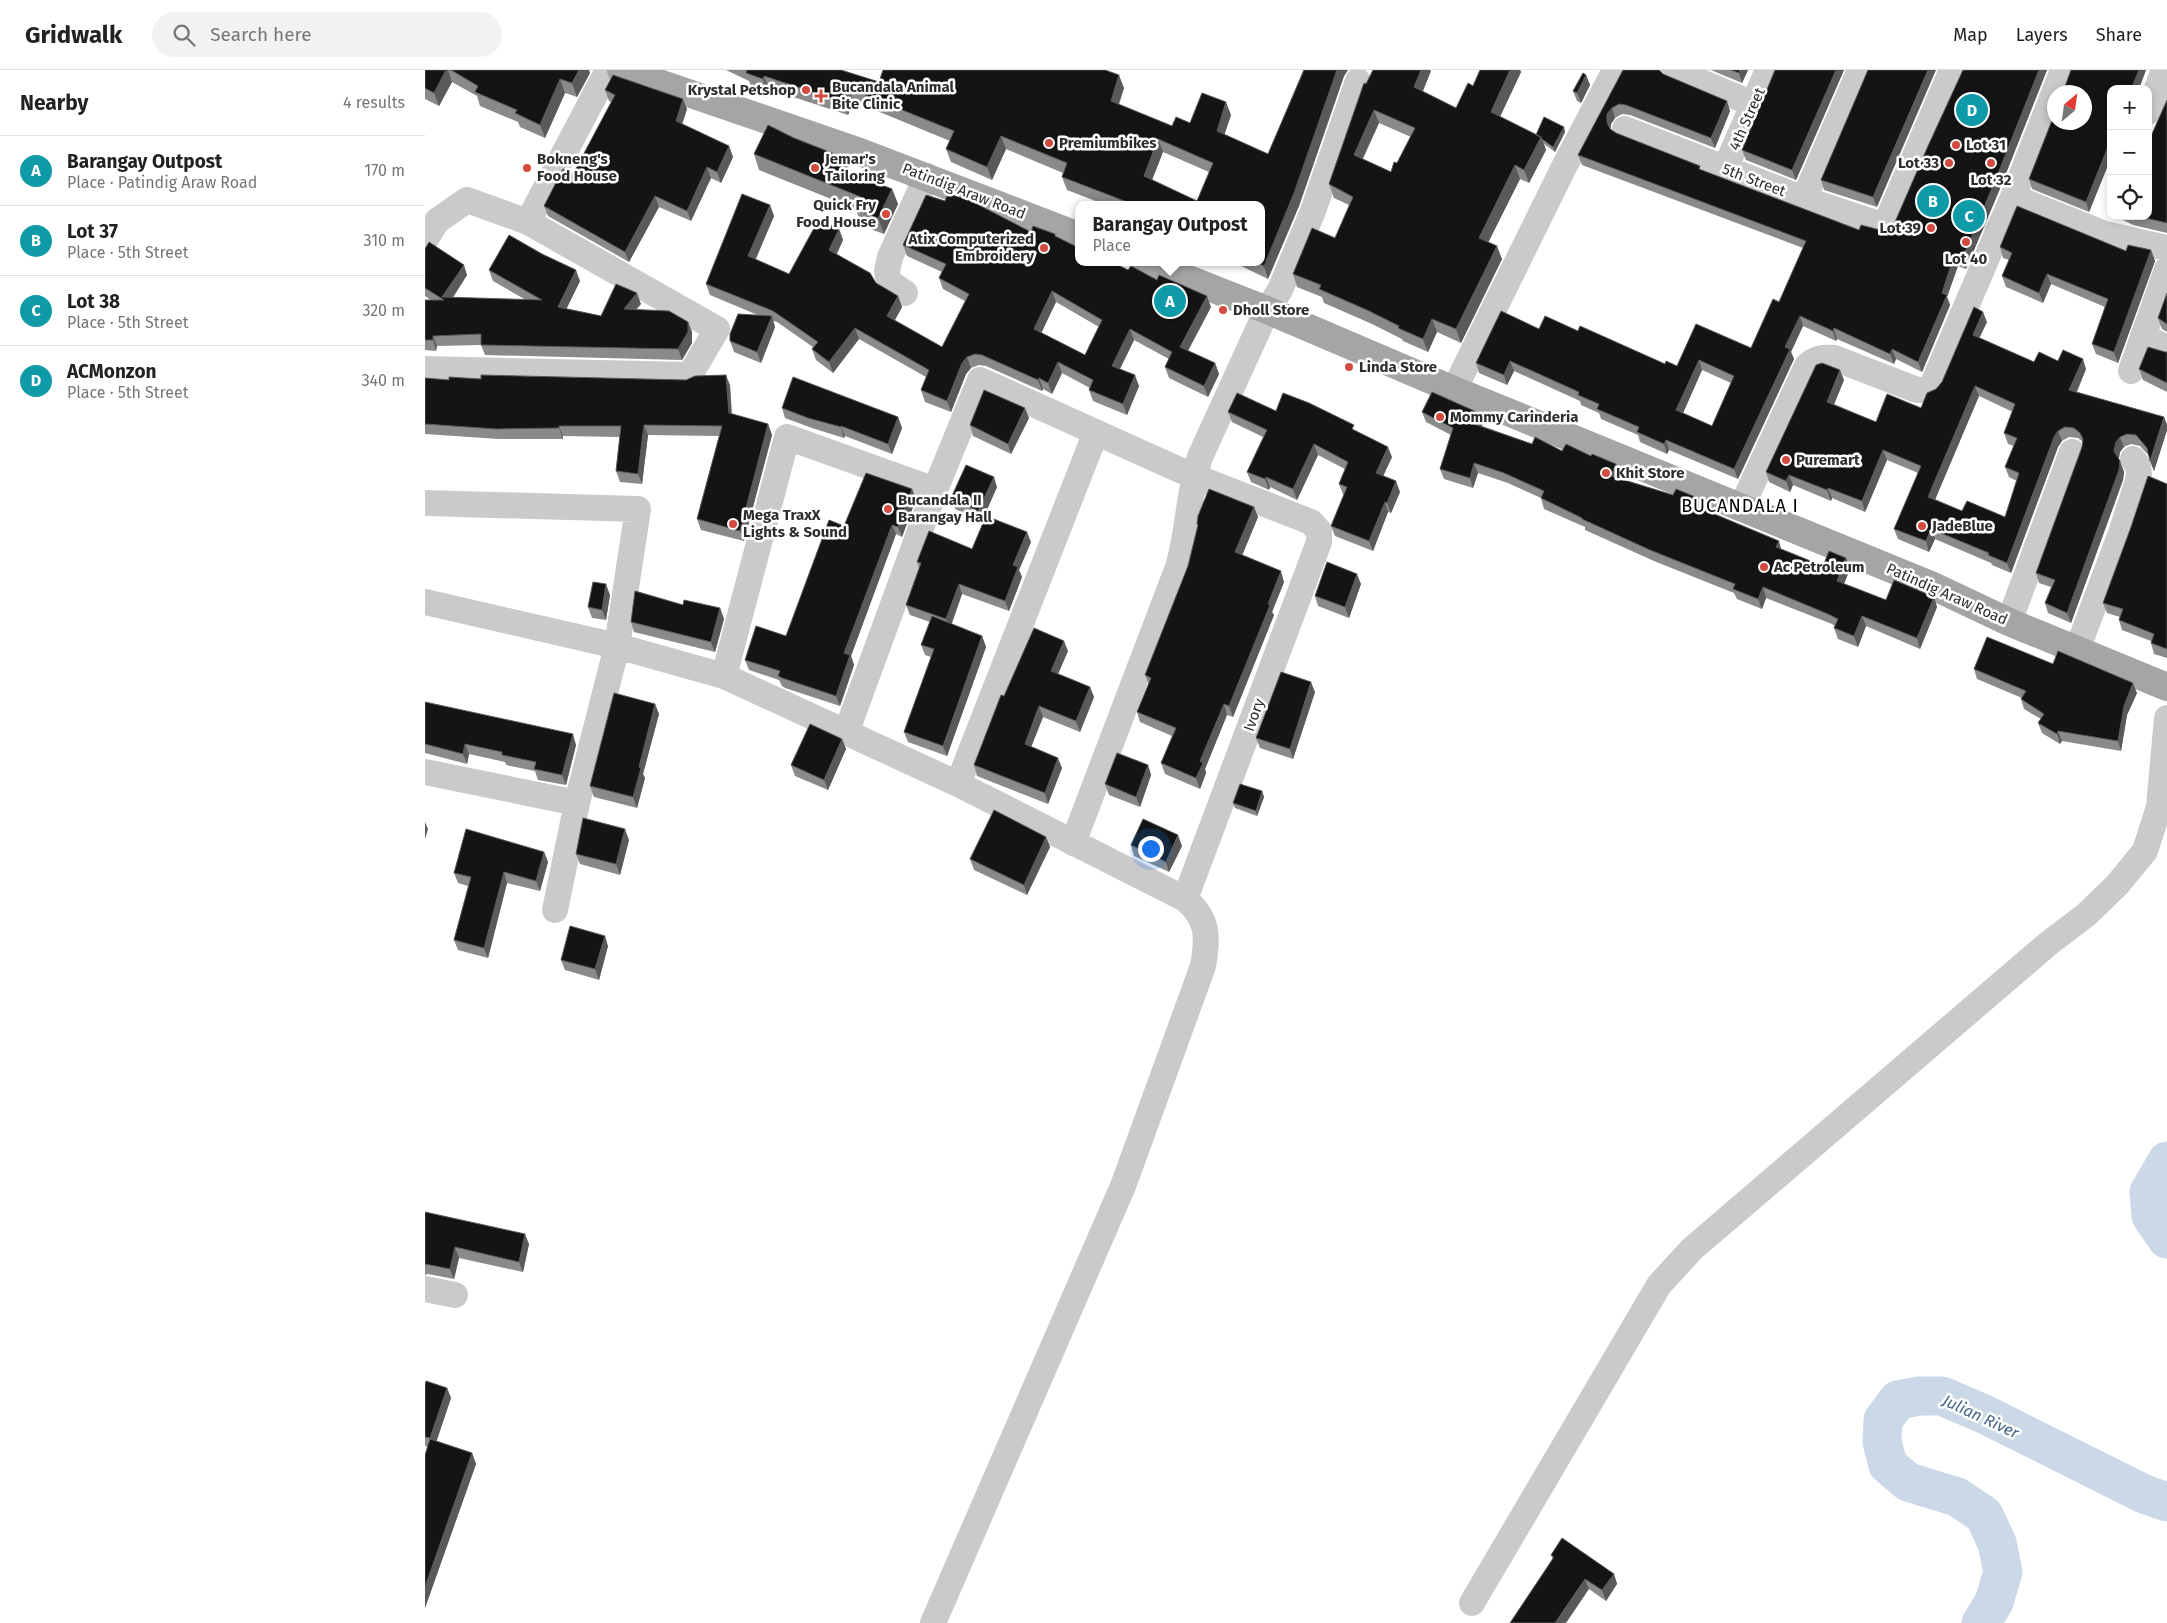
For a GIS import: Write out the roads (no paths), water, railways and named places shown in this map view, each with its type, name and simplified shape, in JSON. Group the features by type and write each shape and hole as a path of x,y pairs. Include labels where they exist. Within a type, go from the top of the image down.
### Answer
{"main road":[{"name":"Patindig Araw Road","path":"621,70 766,118 927,176 1075,234"},
{"name":"Patindig Araw Road","path":"1155,266 1267,310 1454,390 1933,586 2009,622 2167,687"}],"street":[{"path":"528,222 608,70"},
{"path":"1454,390 1563,169 1615,70"},
{"path":"1673,70 1753,104"},
{"name":"4th Street","path":"1725,168 1768,70"},
{"path":"1804,199 1860,70"},
{"name":"5th Street","path":"1625,129 1804,199 1885,226 1952,70"},
{"path":"1741,508 1807,366 1812,360 1823,357 1834,358 1917,390 1925,390 1933,386 2013,197 2063,70"},
{"path":"2152,102 2164,70"},
{"path":"1073,842 1178,567 1185,544 1193,476 1200,457 1267,310 1280,290 1313,211 1359,81"},
{"path":"905,293 889,282 887,271 890,258 927,176"},
{"path":"2013,197 2108,225 2167,248"},
{"path":"425,240 437,221 467,200 528,222 717,328 690,375 425,369"},
{"path":"2131,371 2167,269"},
{"path":"2143,336 2167,348"},
{"path":"846,733 935,490 980,380 1193,476"},
{"path":"958,784 1096,432"},
{"path":"724,676 787,437 935,490"},
{"path":"2009,622 2072,452"},
{"path":"2077,650 2121,533 2137,484 2138,466 2133,459"},
{"name":"Ivory","path":"1185,899 1319,542 1319,531 1311,522 1193,476"},
{"path":"425,503 638,509 617,646 577,803 555,910"},
{"path":"425,602 617,646 724,676 958,784 1073,842 1185,899 1195,907 1202,918 1206,932 1207,947 1203,966 1123,1186 933,1623"},
{"path":"1472,1602 1659,1285 1692,1249 2049,943 2086,915 2117,885 2145,851 2159,807 2167,718"},
{"path":"425,772 577,803"},
{"path":"425,1289 455,1295"}],"waterway":[{"name":"Julian River","path":"2167,1161 2149,1192 2151,1216 2167,1239"},
{"name":"Julian River","path":"1981,1623 1994,1602 2003,1572 1997,1543 1984,1515 1957,1497 1908,1482 1888,1465 1882,1442 1883,1420 1898,1400 1919,1396 1942,1396 1984,1414 2144,1494 2167,1502"}],"place":[{"name":"Krystal Petshop","path":"806,90"},
{"name":"Bucandala Animal Bite Clinic","path":"821,96"},
{"name":"ACMonzon","path":"1972,110"},
{"name":"Premiumbikes","path":"1049,143"},
{"name":"Lot 31","path":"1956,145"},
{"name":"Lot 33","path":"1949,163"},
{"name":"Lot 32","path":"1991,163"},
{"name":"Bokneng's Food House","path":"527,168"},
{"name":"Jemar's Tailoring","path":"815,168"},
{"name":"Lot 37","path":"1933,201"},
{"name":"Quick Fry Food House","path":"886,214"},
{"name":"Lot 38","path":"1969,216"},
{"name":"Lot 39","path":"1931,228"},
{"name":"Lot 40","path":"1966,242"},
{"name":"Atix Computerized Embroidery","path":"1044,248"},
{"name":"Barangay Outpost","path":"1170,301"},
{"name":"Dholl Store","path":"1223,310"},
{"name":"Linda Store","path":"1349,367"},
{"name":"Mommy Carinderia","path":"1440,417"},
{"name":"Puremart","path":"1786,460"},
{"name":"Khit Store","path":"1606,473"},
{"name":"Bucandala II Barangay Hall","path":"888,509"},
{"name":"Mega TraxX Lights & Sound","path":"733,524"},
{"name":"JadeBlue","path":"1922,526"},
{"name":"Ac Petroleum","path":"1764,567"}],"district":[{"name":"BUCANDALA I","path":"1740,506"}]}
